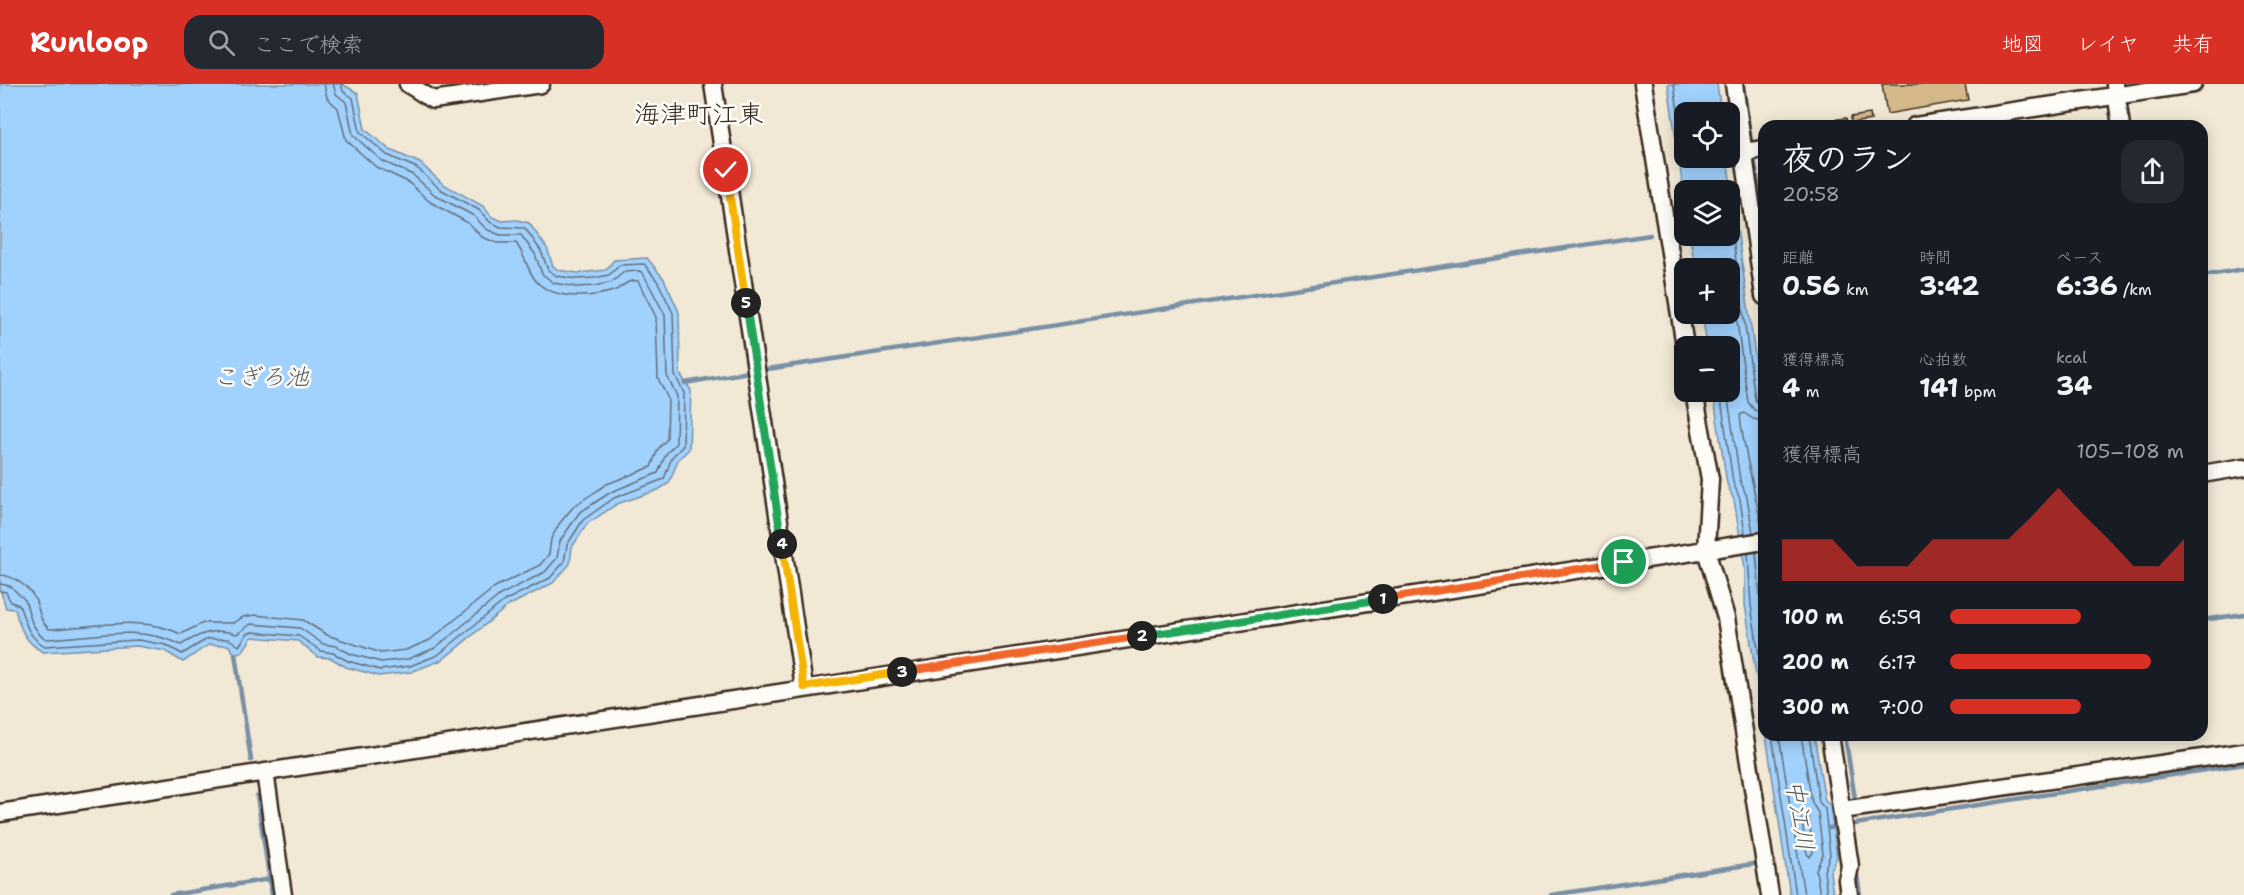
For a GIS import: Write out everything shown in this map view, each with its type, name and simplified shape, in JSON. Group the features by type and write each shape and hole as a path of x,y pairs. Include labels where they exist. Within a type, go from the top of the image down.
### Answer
{"street":[{"path":"408,84 433,100 541,84"},
{"path":"713,84 804,687"},
{"path":"1643,84 1683,336"},
{"path":"1734,84 1758,253"},
{"path":"1948,120 2115,90 2193,84"},
{"path":"2115,90 2120,120"},
{"path":"1744,152 1758,150"},
{"path":"1696,402 1710,479 1714,549 1770,895"},
{"path":"2208,473 2244,467"},
{"path":"0,813 804,687 1758,542"},
{"path":"1831,741 1851,866 1847,879 1850,895"},
{"path":"1842,812 2244,752"},
{"path":"265,772 283,895"}],"water":[{"name":"こぎろ池","path":"0,84 342,84 358,93 365,129 390,150 420,163 443,184 483,206 492,217 502,221 517,220 529,223 547,248 553,266 558,270 578,273 606,270 614,260 647,258 664,279 679,312 680,374 691,390 689,449 678,460 669,483 658,490 617,504 587,524 572,547 570,564 553,583 508,606 442,660 411,672 379,676 346,667 331,658 318,657 298,641 252,637 243,651 235,654 228,645 208,645 183,662 165,651 137,646 43,652 24,634 15,609 6,608 0,589"},
{"path":"1668,84 1717,84 1720,102 1674,102 1674,126"},
{"path":"1680,168 1728,168 1730,180 1682,180"},
{"path":"1692,246 1739,246 1758,377 1758,687 1745,605 1745,569 1734,500 1727,484 1715,402 1740,402 1740,336 1705,336 1704,324 1740,324 1740,258 1693,258"},
{"name":"中江川","path":"1767,741 1815,741 1825,801 1830,805 1837,857 1830,872 1833,895 1790,895"}],"building":[{"path":"1882,84 1965,84 1968,100 1887,114"},
{"path":"1870,114 1871,120 1851,120 1851,117"}],"waterway":[{"path":"1743,84 1751,142"},
{"path":"1754,158 1758,182"},
{"path":"761,370 1650,235"},
{"path":"2208,275 2244,269"},
{"path":"685,383 749,372"},
{"path":"2208,619 2244,614"},
{"path":"235,654 251,760"},
{"path":"1846,741 1855,799"},
{"name":"中江川","path":"1829,828 2244,764"},
{"path":"257,796 272,895"},
{"path":"1551,895 1760,863"},
{"path":"1856,868 1860,895"},
{"path":"171,895 270,879"}],"district":[{"name":"海津町江東","path":"699,113"}],"route":[{"path":"726,170 804,687 1624,562"}]}
